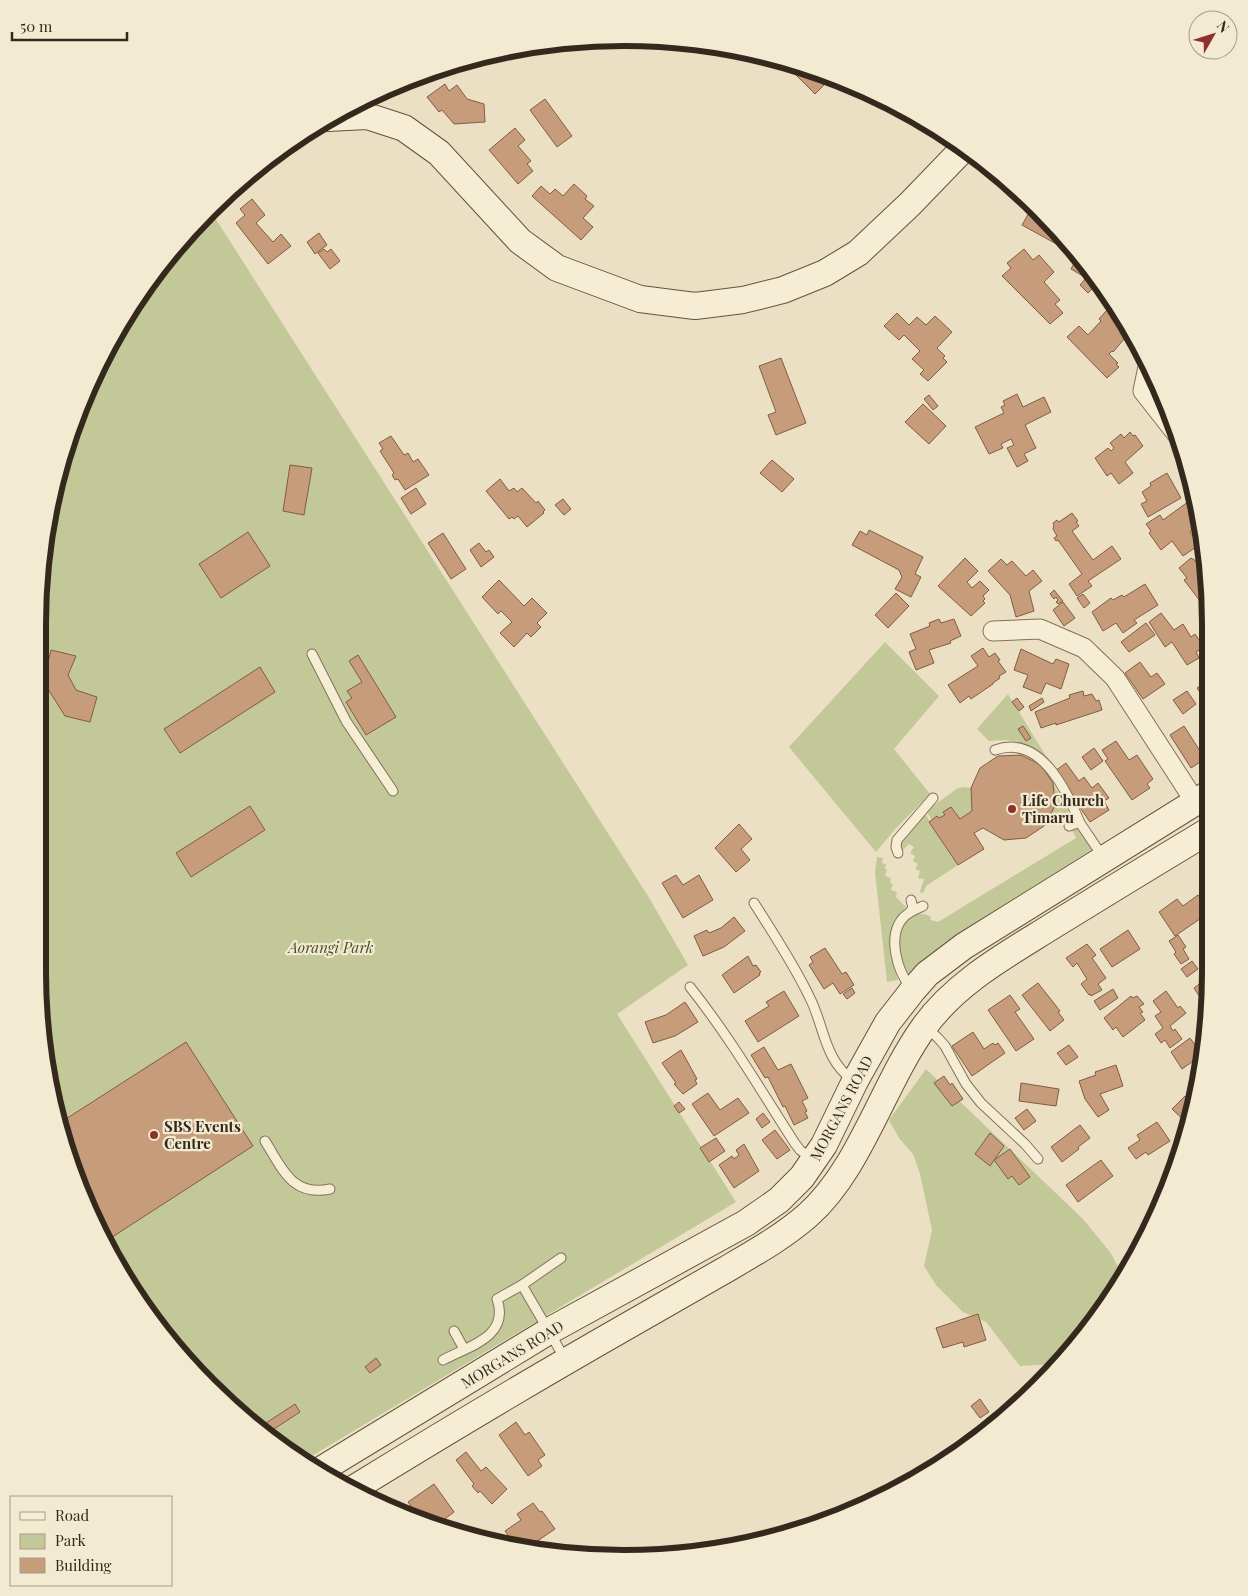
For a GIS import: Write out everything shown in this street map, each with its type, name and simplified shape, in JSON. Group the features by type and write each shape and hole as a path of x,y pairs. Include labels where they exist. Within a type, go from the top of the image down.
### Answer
{"street":[{"path":"352,115 367,116 404,128 439,153 520,241 557,268 640,299 695,306 743,300 783,290 825,273 858,253 910,204 959,154"},
{"path":"1146,377 1143,391 1163,416"},
{"path":"993,630 1040,629 1084,648 1115,678 1202,797"},
{"name":"MORGANS ROAD","path":"326,1467 549,1331 762,1213 793,1187 814,1160 888,1022 927,974 964,946 1202,799"},
{"name":"MORGANS ROAD","path":"359,1485 566,1361 761,1249 792,1228 811,1212 829,1191 849,1162 905,1056 924,1026 942,1005 962,987 992,965 1202,835"},
{"path":"377,1435 394,1464"}],"lane":[{"path":"312,654 346,721 393,791"},
{"path":"995,750 1006,747 1022,749 1040,758 1051,770 1065,792 1080,823 1104,859"},
{"path":"898,853 896,847 897,840 933,798"},
{"path":"1069,826 1077,822 1080,823"},
{"path":"911,900 913,908 898,924 895,940 902,975 913,990"},
{"path":"754,903 811,998 833,1059 846,1075 855,1081"},
{"path":"910,912 923,906"},
{"path":"690,987 711,1013 794,1142 800,1150 814,1160"},
{"path":"924,1026 945,1046 966,1084 981,1103 1025,1144 1038,1159"},
{"path":"266,1141 281,1167 292,1181 300,1187 309,1190 320,1191 330,1189"},
{"path":"443,1360 494,1332 500,1316 500,1307 497,1299 522,1285 561,1258"},
{"path":"522,1285 566,1361"},
{"path":"454,1331 464,1349"}],"green space":[{"name":"Aorangi Park","path":"214,216 648,896 688,965 617,1014 736,1202 311,1457 272,1430 215,1381 166,1324 124,1261 106,1228 90,1193 66,1122 57,1085 47,1010 47,586 57,511 77,438 90,403 106,368 144,303 166,272"},
{"path":"885,642 939,696 894,749 930,794 896,828 876,852 789,747"},
{"path":"1008,694 1052,766 1031,747 1008,740 989,741 977,729"},
{"path":"1053,783 1068,811 1068,819 1062,823 1044,826 1055,806"},
{"path":"958,788 971,788 972,811 960,819 951,807 943,812 945,815 932,820 926,811"},
{"path":"924,812 958,865 926,886 924,892 921,893 924,879 918,878 920,871 915,869 918,864 913,861 915,856 910,853 914,847 909,844 902,851 901,846 908,830"},
{"path":"1074,828 1082,831 1094,848 957,935 930,955 910,975 904,968 900,958 899,946 903,925 909,918 918,914 930,916 931,920 938,922 1076,838 1072,830"},
{"path":"877,857 883,858 882,863 886,864 885,869 887,869 885,876 891,878 890,883 893,884 891,890 897,892 896,897 906,907 895,919 891,932 894,966 898,980 887,982 875,872"},
{"path":"926,1069 1083,1219 1110,1252 1119,1269 1082,1324 1048,1364 1020,1366 986,1322 963,1312 936,1285 924,1266 932,1230 920,1174 913,1154 899,1138 889,1120"}],"building":[{"path":"793,72 819,80 824,85 815,94"},
{"path":"445,84 449,91 457,85 467,99 484,104 485,122 454,124 442,110 439,112 427,97"},
{"path":"545,99 572,136 557,147 530,110"},
{"path":"515,128 525,140 518,146 531,161 527,164 533,171 518,184 489,150"},
{"path":"574,184 587,196 585,199 594,206 583,218 593,227 581,240 532,196 541,186 550,194 555,189 563,196"},
{"path":"252,199 265,215 256,223 273,242 281,234 291,246 268,264 236,223 245,215 240,209"},
{"path":"1030,212 1061,247 1022,225"},
{"path":"319,233 327,245 315,254 307,242"},
{"path":"324,249 327,252 331,249 340,261 330,269 318,253"},
{"path":"1024,249 1033,260 1039,255 1054,272 1044,282 1060,300 1055,304 1063,313 1050,324 1002,276 1011,268 1007,263"},
{"path":"1074,263 1086,278 1071,269"},
{"path":"1086,278 1093,288 1088,293 1080,285"},
{"path":"1107,310 1125,338 1109,354 1118,363 1116,364 1119,367 1107,378 1067,337 1079,326 1088,335 1101,321 1099,319"},
{"path":"897,313 909,325 917,317 926,325 935,316 952,332 937,348 945,356 943,358 947,362 928,381 920,374 924,370 912,359 920,351 904,335 899,340 884,326"},
{"path":"781,358 806,423 776,435 768,415 776,412 759,366"},
{"path":"1017,394 1023,407 1044,397 1051,412 1025,425 1036,448 1024,454 1028,461 1017,467 1007,448 1014,445 1011,439 1001,444 1003,448 989,454 975,427 1004,413 1001,407 1005,405 1003,401"},
{"path":"929,395 938,406 933,410 924,399"},
{"path":"923,404 946,426 929,444 905,422"},
{"path":"1130,432 1133,436 1135,435 1143,446 1125,462 1133,473 1119,484 1111,473 1107,476 1095,458 1108,448 1111,451 1114,448 1110,443 1121,434 1124,438"},
{"path":"391,436 404,455 408,453 413,462 418,459 429,475 405,490 398,479 395,480 392,475 394,473 380,451 383,449 379,443"},
{"path":"772,460 794,479 782,492 760,473"},
{"path":"290,465 312,468 304,515 283,511"},
{"path":"1167,473 1181,498 1148,517 1141,504 1147,501 1142,492 1151,486 1150,483"},
{"path":"500,479 509,491 514,488 517,492 522,488 536,503 538,501 545,510 544,513 527,527 518,516 514,519 512,517 509,519 486,491"},
{"path":"416,488 426,504 411,514 401,498"},
{"path":"563,499 571,509 564,515 555,505"},
{"path":"1189,501 1194,529 1190,532 1196,540 1197,547 1183,556 1172,541 1161,550 1149,533 1151,531 1146,524 1160,515 1163,520"},
{"path":"1072,513 1079,526 1072,531 1093,560 1112,546 1121,559 1088,581 1092,586 1077,596 1069,584 1082,574 1058,540 1056,541 1054,538 1057,536 1053,529 1053,523 1057,520 1059,522"},
{"path":"869,530 923,557 915,574 921,577 911,597 895,589 902,577 899,570 852,545 860,531 867,535"},
{"path":"248,532 270,566 221,598 199,564"},
{"path":"443,533 466,569 451,579 428,543"},
{"path":"479,543 486,552 489,550 494,557 481,567 470,550"},
{"path":"965,558 978,571 967,582 972,588 980,581 989,590 983,596 985,603 971,616 938,586"},
{"path":"1191,558 1196,561 1198,560 1201,603 1184,580 1187,578 1179,568"},
{"path":"1001,559 1007,565 1012,561 1026,576 1033,570 1042,581 1029,591 1034,611 1016,617 1010,595 988,571"},
{"path":"499,580 524,606 532,598 547,613 537,623 541,627 531,637 527,633 514,647 500,633 512,622 501,611 498,614 482,597"},
{"path":"1145,584 1158,605 1134,620 1137,623 1123,633 1116,623 1103,631 1092,612 1111,598 1113,600 1122,595 1124,597"},
{"path":"1054,590 1063,601 1058,604 1056,597 1054,599 1050,594"},
{"path":"896,593 909,606 888,628 875,615"},
{"path":"1083,594 1090,603 1084,608 1077,598"},
{"path":"1063,602 1075,618 1064,626 1053,610"},
{"path":"1161,613 1174,630 1183,624 1191,637 1195,634 1202,644 1202,648 1196,652 1199,658 1187,665 1172,642 1165,647 1149,622"},
{"path":"939,619 941,623 954,619 961,636 950,641 951,643 929,650 934,663 916,670 909,652 916,649 910,634 930,626 929,623"},
{"path":"1146,623 1155,635 1129,652 1121,642"},
{"path":"983,648 989,657 995,653 1006,672 999,676 1000,678 993,684 971,699 969,696 960,703 948,685 978,666 971,656"},
{"path":"1021,649 1053,664 1056,659 1069,664 1061,689 1046,683 1041,694 1023,687 1028,675 1014,670"},
{"path":"51,650 76,656 68,675 76,690 97,697 90,722 65,716 46,686 46,669"},
{"path":"358,655 396,717 366,735 346,702 352,698 347,691 362,682 349,661"},
{"path":"1140,662 1151,677 1157,673 1165,684 1143,699 1125,673"},
{"path":"260,667 275,692 180,753 164,729"},
{"path":"1202,685 1202,696 1197,688"},
{"path":"1083,691 1084,696 1092,694 1096,701 1099,700 1102,710 1041,728 1035,712 1070,698 1069,695"},
{"path":"1187,691 1196,704 1183,714 1173,700"},
{"path":"1017,698 1024,707 1019,711 1012,702"},
{"path":"1042,698 1044,702 1031,711 1029,706"},
{"path":"1023,726 1031,738 1026,741 1018,729"},
{"path":"1184,726 1202,754 1202,761 1191,768 1170,735"},
{"path":"1116,741 1129,760 1137,755 1153,779 1147,784 1150,788 1132,800 1105,761 1108,759 1102,750"},
{"path":"1094,748 1103,761 1091,770 1082,757"},
{"name":"Life Church Timaru","path":"1021,755 1041,765 1053,783 1055,806 1044,826 1026,838 1004,840 983,828 974,833 984,849 958,865 929,822 937,816 939,818 945,815 943,812 951,807 960,819 972,811 971,788 980,768 998,756"},
{"path":"1066,763 1079,781 1084,777 1092,788 1098,783 1109,798 1104,801 1109,810 1090,822 1055,771"},
{"path":"250,806 265,830 191,877 176,853"},
{"path":"739,824 752,839 741,849 750,860 736,872 715,848"},
{"path":"676,875 683,885 699,875 713,900 683,918 662,883"},
{"path":"1198,895 1202,901 1202,917 1175,936 1159,912 1177,899 1183,906"},
{"path":"734,917 745,931 724,947 703,956 694,936 707,930 709,933 721,928"},
{"path":"1128,930 1140,949 1112,967 1100,949"},
{"path":"1178,935 1186,947 1183,949 1189,959 1181,964 1174,954 1176,952 1169,941"},
{"path":"1087,944 1096,955 1092,958 1106,978 1098,984 1102,990 1091,996 1081,984 1087,979 1077,963 1073,967 1066,958"},
{"path":"825,948 842,974 846,972 854,985 840,994 833,983 824,989 809,965 813,962 810,957"},
{"path":"748,956 753,966 756,965 761,972 759,973 760,975 734,993 722,975"},
{"path":"1192,961 1198,969 1187,977 1181,969"},
{"path":"1202,982 1201,999 1194,988"},
{"path":"1038,983 1060,1011 1058,1012 1064,1020 1050,1031 1022,995"},
{"path":"852,988 855,993 847,999 843,994"},
{"path":"1113,989 1118,998 1100,1010 1094,1001"},
{"path":"784,991 799,1016 758,1042 745,1021 769,1006 766,1002"},
{"path":"1166,991 1178,1008 1180,1006 1186,1013 1170,1026 1173,1031 1175,1029 1182,1039 1170,1048 1165,1040 1161,1043 1155,1034 1163,1028 1155,1016 1161,1012 1153,1001"},
{"path":"1010,995 1020,1009 1015,1012 1034,1039 1016,1051 988,1010"},
{"path":"1131,996 1133,998 1137,996 1144,1004 1139,1007 1143,1012 1140,1013 1145,1020 1123,1037 1116,1027 1113,1030 1104,1018"},
{"path":"685,1002 698,1022 675,1036 653,1043 645,1022 666,1015"},
{"path":"973,1032 984,1049 993,1043 995,1045 998,1043 1005,1053 972,1076 952,1046"},
{"path":"1190,1038 1197,1048 1195,1060 1182,1069 1171,1052"},
{"name":"SBS Events Centre","path":"186,1042 253,1146 111,1238 90,1193 65,1119"},
{"path":"1069,1045 1078,1057 1066,1065 1057,1053"},
{"path":"764,1047 778,1070 791,1064 808,1098 802,1101 808,1118 794,1125 768,1077 765,1078 751,1055"},
{"path":"681,1050 697,1079 695,1080 697,1084 683,1094 674,1084 676,1083 662,1063"},
{"path":"1116,1065 1123,1086 1100,1094 1109,1110 1098,1117 1085,1099 1079,1081 1096,1075 1095,1072"},
{"path":"944,1076 950,1085 952,1083 963,1099 952,1106 934,1083"},
{"path":"1021,1083 1059,1089 1056,1106 1019,1101"},
{"path":"708,1093 720,1110 738,1098 749,1113 714,1136 692,1104"},
{"path":"1185,1096 1188,1099 1183,1119 1172,1109"},
{"path":"679,1102 685,1109 679,1113 674,1106"},
{"path":"1027,1109 1036,1121 1024,1130 1015,1118"},
{"path":"763,1113 770,1122 762,1128 756,1119"},
{"path":"1157,1122 1170,1141 1148,1155 1146,1152 1136,1159 1128,1148 1140,1140 1137,1135"},
{"path":"1080,1125 1090,1138 1062,1162 1051,1147"},
{"path":"775,1130 790,1150 777,1159 762,1140"},
{"path":"990,1133 1004,1146 990,1166 975,1154"},
{"path":"716,1138 725,1151 709,1162 700,1148"},
{"path":"744,1144 759,1171 734,1188 719,1165 732,1156 734,1159 739,1155 736,1150"},
{"path":"1010,1149 1030,1177 1019,1185 1012,1176 1008,1179 994,1160"},
{"path":"1101,1160 1113,1176 1078,1202 1066,1185"},
{"path":"978,1314 986,1340 964,1347 963,1342 943,1348 936,1328"},
{"path":"376,1358 381,1365 370,1373 365,1367"},
{"path":"980,1399 989,1412 980,1418 971,1406"},
{"path":"295,1404 300,1412 272,1430 266,1423"},
{"path":"516,1422 525,1435 529,1432 545,1455 538,1460 542,1466 528,1476 499,1435"},
{"path":"466,1452 481,1471 486,1467 507,1489 492,1504 480,1491 478,1493 472,1486 474,1484 456,1460"},
{"path":"434,1484 454,1512 443,1520 414,1510 408,1502"},
{"path":"533,1503 540,1512 542,1511 555,1529 535,1543 510,1539 505,1531 521,1520 517,1514"}],"place":[{"name":"Life Church Timaru","path":"1012,809"},
{"name":"SBS Events Centre","path":"154,1135"}]}
